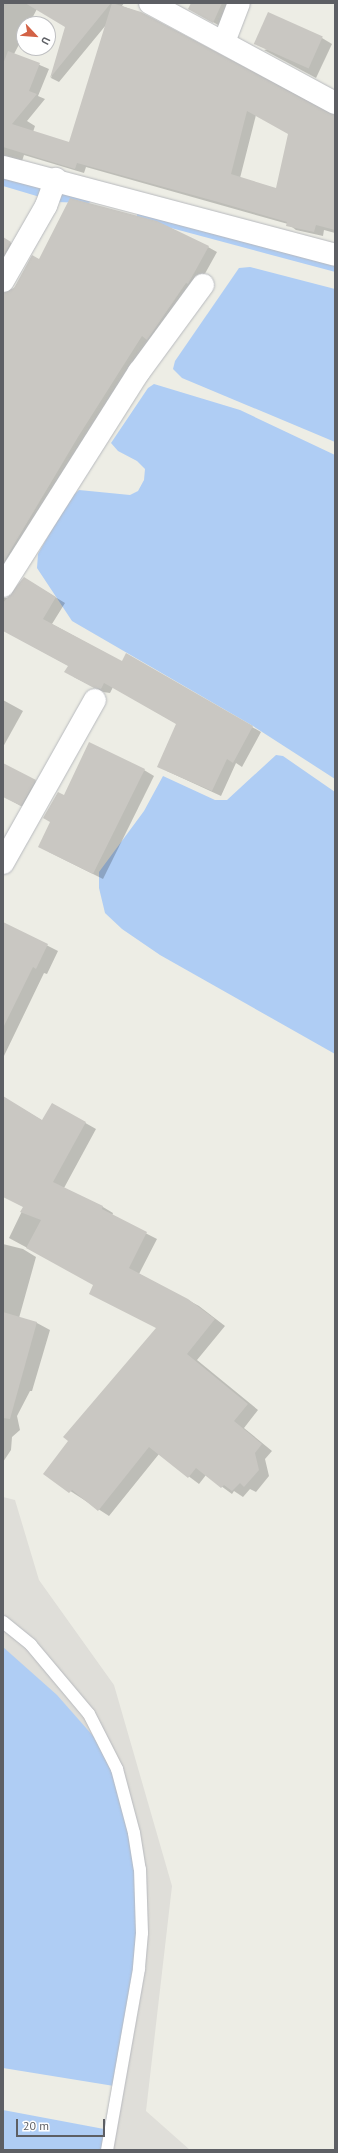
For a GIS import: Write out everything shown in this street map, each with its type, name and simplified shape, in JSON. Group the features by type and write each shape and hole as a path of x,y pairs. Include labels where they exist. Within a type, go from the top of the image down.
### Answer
{"street":[{"path":"150,3 224,42 335,104"},
{"path":"224,42 239,3"},
{"path":"3,167 52,191 335,255"},
{"path":"3,280 52,191"},
{"path":"3,586 139,372 202,285"},
{"path":"3,863 95,700"}],"lane":[{"path":"3,1622 31,1645 89,1714 117,1769 134,1834 140,1869 142,1933 139,1969 107,2150"}],"shaded area":[{"path":"3,1497 15,1500 39,1580 114,1685 172,1886 146,2111 190,2150 3,2150"}],"water":[{"path":"250,267 335,289 335,442 182,378 173,369 175,361 239,268"},
{"path":"154,384 240,410 335,455 335,779 253,726 72,621 37,568 38,554 69,499 79,490 130,495 138,491 144,480 145,469 137,461 118,451 111,443 148,388"},
{"path":"276,755 283,756 335,792 335,1054 160,955 122,929 105,913 99,888 99,872 144,811 163,776 215,800 227,800"},
{"path":"3,1647 57,1695 94,1737 122,1792 135,1855 140,1920 133,1985 102,2150 3,2150"}],"pier":[{"path":"3,2068 114,2086 104,2129 3,2110"}],"building":[{"path":"25,3 111,3 50,78 65,27 56,22 56,16 47,16"},
{"path":"112,3 141,12 335,115 335,230 316,225 314,232 286,226 287,222 218,202 77,163 75,169 3,147 3,64 8,51 16,54 16,56 21,56 40,63 29,91 37,94 12,124 69,142","holes":["247,111 288,134 276,188 231,174"]},
{"path":"191,3 222,3 213,23 188,9"},
{"path":"268,12 323,36 309,68 254,44"},
{"path":"70,198 157,221 209,246 188,284 186,283 147,340 142,336 78,437 3,563 3,293 14,288 32,255 39,259"},
{"path":"3,237 11,242 3,256"},
{"path":"24,577 56,597 43,619 122,661 126,653 253,726 233,763 227,759 212,791 157,767 176,724 104,683 101,689 94,688 64,672 68,666 3,631 3,603"},
{"path":"89,742 145,769 93,874 38,847 50,822 43,818 58,792 64,795"},
{"path":"3,763 36,780 21,806 3,797"},
{"path":"3,922 48,944 36,969 33,967 3,1028"},
{"path":"3,1096 42,1120 52,1103 86,1122 53,1182 103,1206 102,1209 147,1232 129,1268 188,1299 215,1319 187,1354 248,1404 234,1421 262,1444 255,1453 259,1470 244,1487 240,1483 232,1491 224,1485 221,1488 196,1468 188,1478 149,1447 98,1511 72,1490 69,1493 43,1474 68,1441 63,1437 156,1328 89,1294 93,1285 26,1248 41,1220 20,1212 23,1207 3,1197"},
{"path":"3,1312 37,1322 10,1419 3,1418"}],"waterway":[{"path":"3,181 57,197 87,198"},
{"path":"141,215 335,267"}]}
